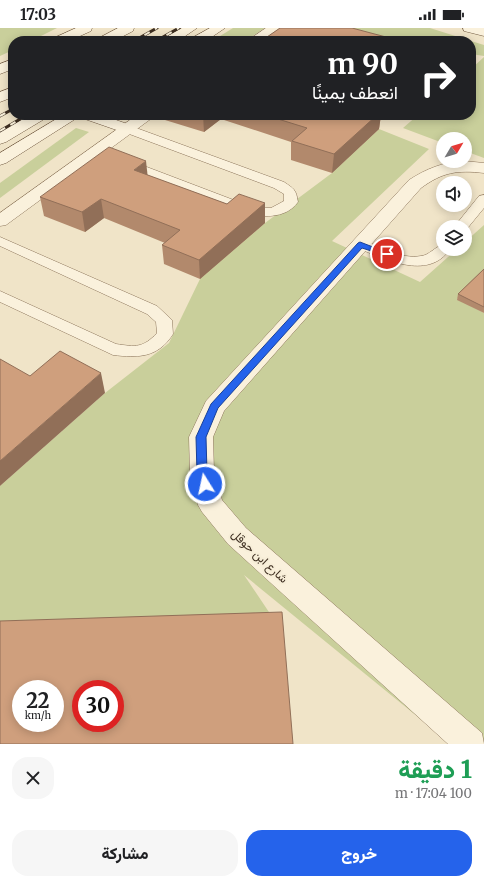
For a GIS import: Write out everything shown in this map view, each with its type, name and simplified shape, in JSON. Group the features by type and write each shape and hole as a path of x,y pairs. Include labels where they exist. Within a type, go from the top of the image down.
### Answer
{"street":[{"path":"69,36 86,28"},
{"path":"113,36 128,28"},
{"path":"177,36 191,28"},
{"path":"206,36 219,28"},
{"path":"262,36 275,28"},
{"path":"469,28 484,32"},
{"path":"0,139 33,120"},
{"path":"0,160 66,120"},
{"path":"102,120 128,129"},
{"path":"0,221 107,156 128,129 140,120"},
{"name":"شارع ابن حوقل","path":"471,744 237,536 211,505 202,473 201,437 214,407 415,184 430,173 445,167 462,166 484,168"}],"lane":[{"path":"107,156 248,210 265,213 281,210 291,202 290,192 279,184 128,129"},
{"path":"467,220 484,199"},
{"path":"0,241 152,310 164,320 166,334 153,347 133,352 113,349 0,296"},
{"path":"360,244 413,262 427,261 438,256"}],"green space":[{"path":"0,28 57,28 41,36 8,36 8,52 0,56"},
{"path":"233,28 265,28 253,36 220,36"},
{"path":"335,28 430,28 455,36 376,36"},
{"path":"476,43 484,45 484,56 476,55"},
{"path":"484,57 484,158 472,154 472,132 436,132 436,140 403,128 412,120 476,120 476,64"},
{"path":"76,128 89,132 0,198 0,183"},
{"path":"379,129 429,149 332,241 420,282 449,256 472,256 472,236 484,225 484,273 457,299 484,313 484,744 451,744 244,575 281,630 0,660 0,486 105,393 169,343 200,279 265,223 332,173"}],"building":[{"path":"280,28 352,28 382,36 268,36"},
{"path":"281,120 371,120 334,154 292,141 307,128"},
{"path":"109,147 146,161 134,170 227,204 239,194 265,203 199,260 162,245 180,230 101,199 82,212 40,197"},
{"path":"484,269 484,307 458,294"},
{"path":"60,351 101,373 0,461 0,359 30,376"},
{"path":"282,612 293,744 0,744 0,621"}],"railway":[{"path":"143,36 157,28"},
{"path":"165,36 179,28"},
{"path":"0,116 8,112"},
{"path":"0,131 19,120"}],"route":[{"path":"205,484 202,473 201,437 214,407 360,244 387,254"}]}
